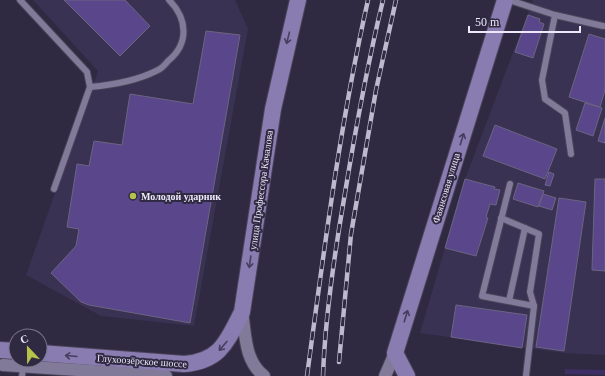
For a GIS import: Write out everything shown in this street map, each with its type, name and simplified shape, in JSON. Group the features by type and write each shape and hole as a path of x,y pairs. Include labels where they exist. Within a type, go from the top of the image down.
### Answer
{"street":[{"name":"улица Профессора Качалова","path":"264,376 253,363 247,350 242,312 273,109 298,0"},
{"name":"Фаянсовая улица","path":"385,376 395,353 505,0"},
{"name":"Глухоозёрское шоссе","path":"23,368 167,372 213,356 229,339 242,312"},
{"path":"395,353 407,376"},
{"name":"Глухоозёрское шоссе","path":"48,354 167,372"},
{"name":"Глухоозёрское шоссе","path":"3,365 8,366"}],"lane":[{"path":"20,0 87,72 90,87 54,189"},
{"path":"90,87 114,85 157,71 175,56 184,38 184,22 176,7 169,0"},
{"path":"509,0 555,15 604,26"},
{"path":"555,15 542,80 545,99 566,113 571,154"},
{"path":"510,184 482,296 534,306"},
{"path":"501,218 539,234 530,292 534,306 526,376"},
{"path":"508,301 525,228"}],"shaded area":[{"path":"33,0 235,0 248,29 194,326 101,316 26,275 98,71"},
{"path":"533,0 605,0 605,355 564,353 420,333 465,179"},
{"path":"565,369 605,370 605,375 565,374"}],"building":[{"path":"64,0 125,0 150,26 120,56"},
{"path":"528,15 540,19 539,22 544,24 533,58 515,52"},
{"path":"206,31 240,35 190,323 89,305 81,302 51,273 76,246 79,229 67,227 77,164 89,166 94,141 122,145 130,94 193,104"},
{"path":"589,34 605,39 605,90 600,107 569,97"},
{"path":"585,103 602,108 593,136 576,130"},
{"path":"605,118 605,143 598,141"},
{"path":"495,125 557,149 545,179 483,156"},
{"path":"549,172 554,174 550,186 545,185"},
{"path":"465,179 495,187 494,189 500,190 496,205 490,204 486,217 488,218 476,256 445,248"},
{"path":"595,179 605,179 605,271 592,270"},
{"path":"518,183 544,191 538,207 513,199"},
{"path":"543,194 556,198 552,210 539,206"},
{"path":"559,198 586,202 564,351 536,347"},
{"path":"456,305 527,315 522,348 451,337"}],"railway":[{"path":"307,376 326,234 341,140 368,0"},
{"path":"323,376 330,287 337,243 352,149 383,0"},
{"path":"339,362 351,234 376,90 396,0"}],"place":[{"name":"Молодой ударник","path":"133,196"}]}
